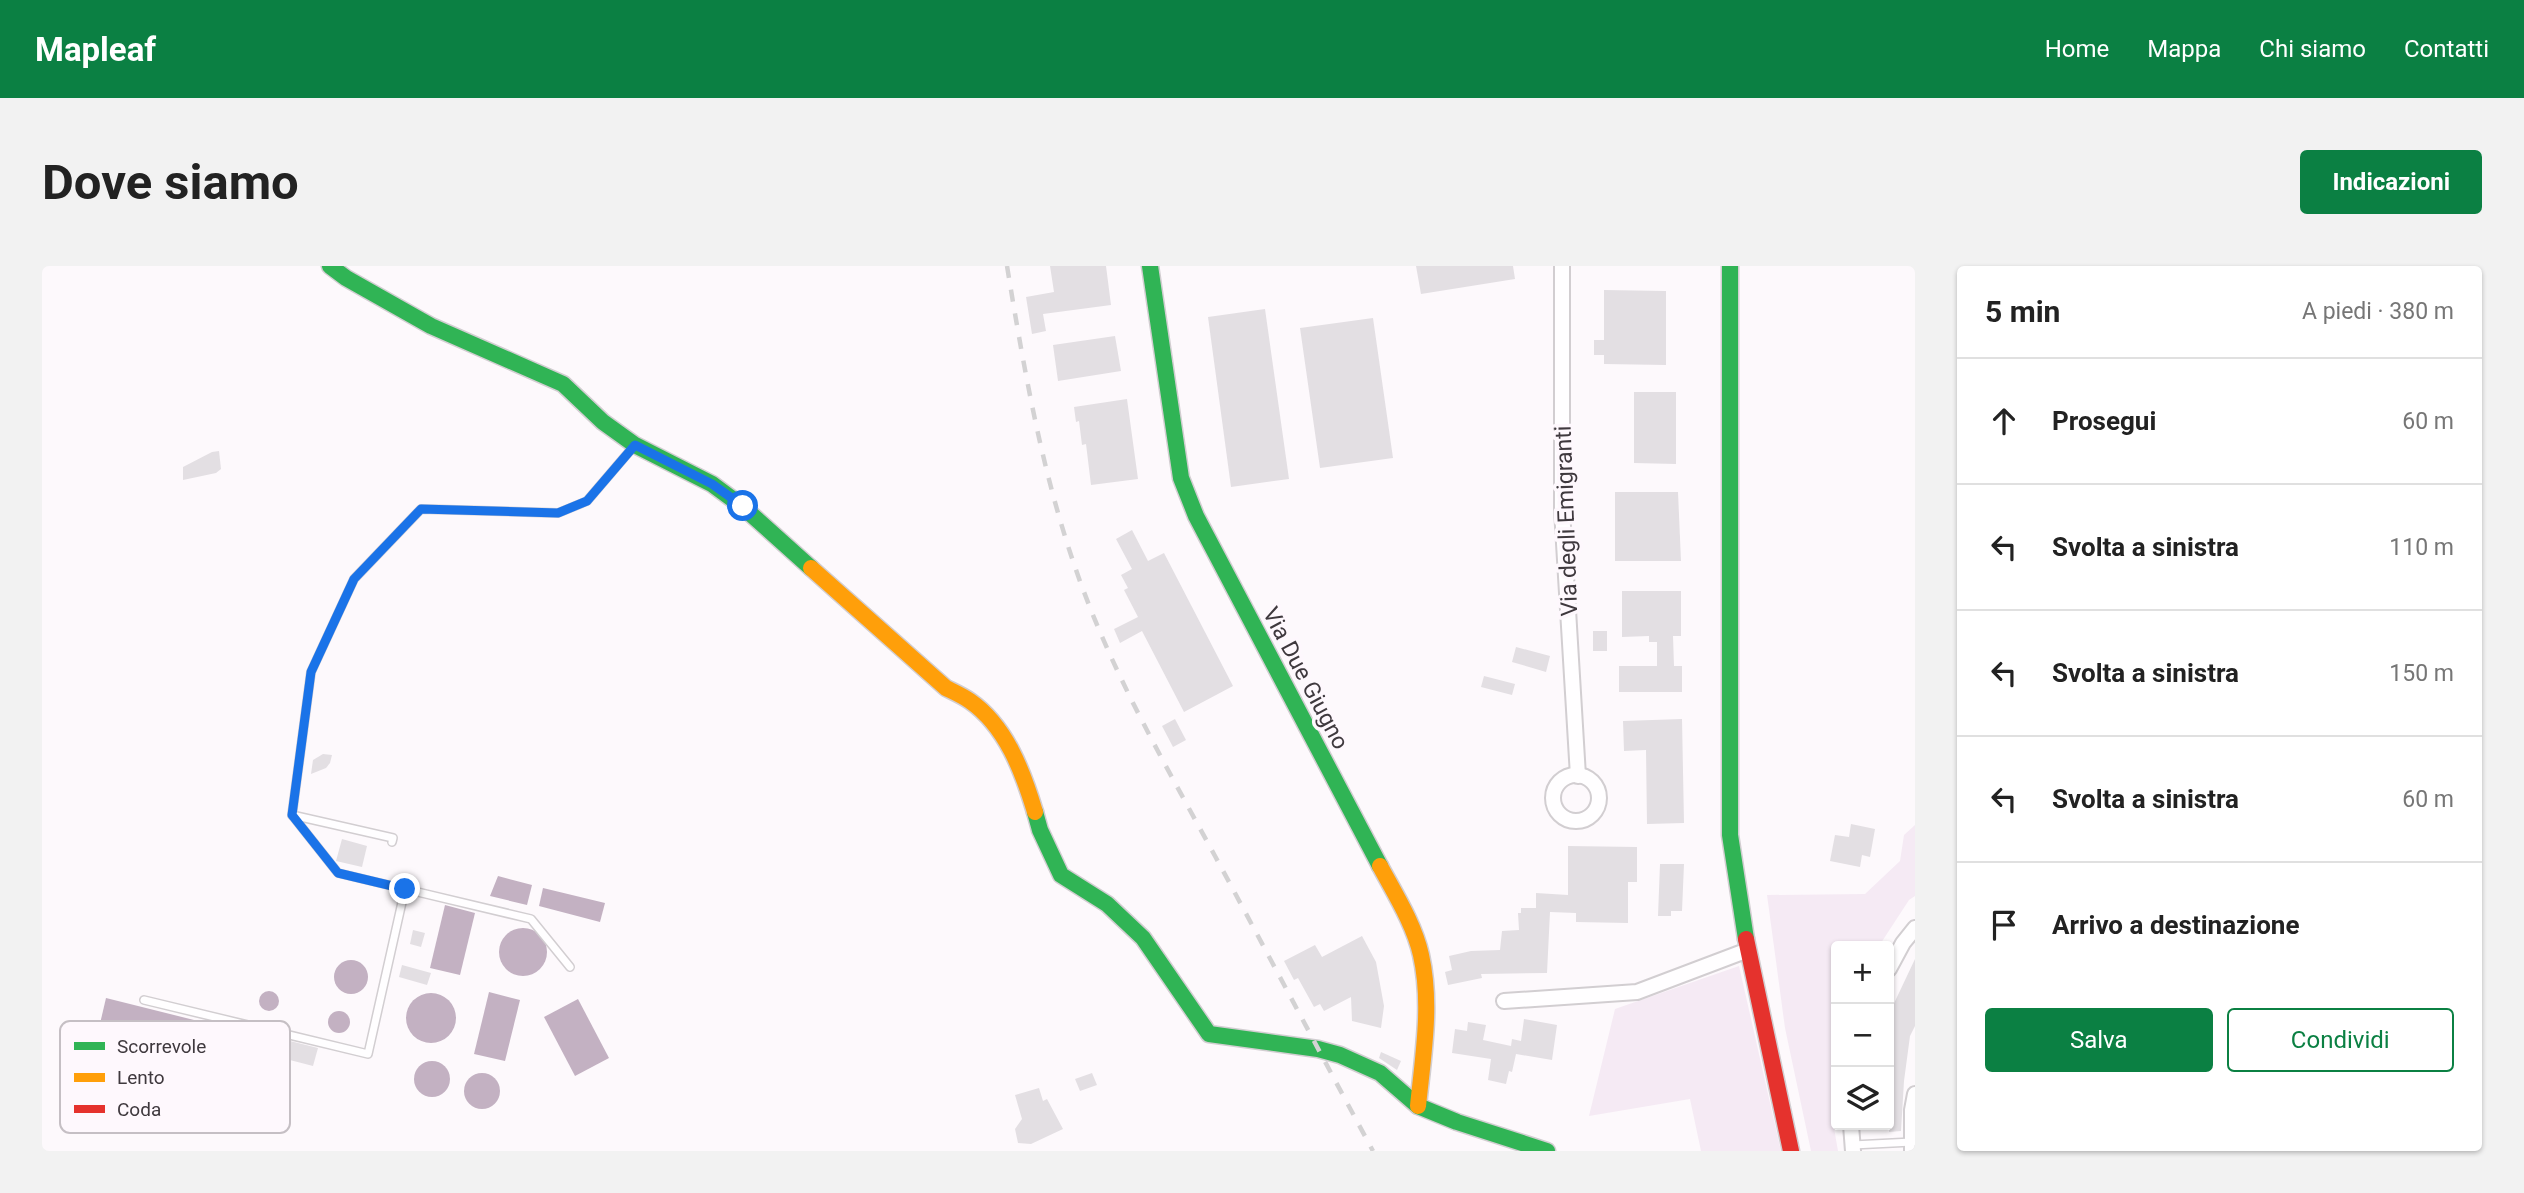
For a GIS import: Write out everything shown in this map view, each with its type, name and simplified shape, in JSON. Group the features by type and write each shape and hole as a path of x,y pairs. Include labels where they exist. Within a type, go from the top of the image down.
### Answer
{"street":[{"path":"330,266 346,278 431,326 563,384 603,422 635,445 712,484 743,506 946,688 971,701 996,727 1023,772 1040,830 1061,875 1107,904 1143,938 1209,1034 1318,1049 1340,1055 1380,1073 1418,1105 1457,1122 1547,1151"},
{"name":"Via Due Giugno","path":"1150,266 1181,478 1196,516 1403,909 1420,952 1426,988 1426,1027 1418,1105"},
{"name":"Via degli Emigranti","path":"1562,266 1562,510 1578,776"},
{"path":"1724,266 1729,350"},
{"path":"1730,266 1730,835 1748,950 1791,1151"},
{"path":"1894,961 1915,928"},
{"path":"1504,1001 1637,992 1748,950"},
{"path":"1913,1147 1912,1110 1915,1094"},
{"path":"1851,1130 1853,1148"}],"lane":[{"path":"570,967 531,919 338,873 292,815 311,672 354,579 421,509 558,513 587,501 635,445"},
{"path":"292,815 393,838 391,842"},
{"path":"290,1035 368,1054 405,889"},
{"path":"144,1000 231,1021"},
{"path":"1853,1148 1913,1147"}],"shaded area":[{"path":"1915,825 1915,896 1909,900 1882,941 1831,941 1831,1130 1834,1130 1838,1151 1811,1151 1785,1028 1767,895 1865,894 1900,861 1904,835"},
{"path":"498,876 532,885 527,905 490,896"},
{"path":"543,888 605,903 600,922 539,906"},
{"path":"445,905 475,913 460,975 430,968"},
{"path":"523,928 540,935 547,952 540,969 523,976 506,969 499,952 506,935"},
{"path":"351,960 363,965 368,977 363,989 351,994 339,989 334,977 339,965"},
{"path":"1739,966 1781,1151 1701,1151 1690,1099 1589,1116 1615,1009"},
{"path":"265,991 273,991 279,1001 273,1011 265,1011 259,1005 259,997"},
{"path":"489,992 520,1000 505,1061 474,1054"},
{"path":"431,993 449,1000 456,1018 449,1036 431,1043 413,1036 406,1018 413,1000"},
{"path":"106,998 198,1021 101,1021"},
{"path":"578,999 609,1058 575,1076 544,1017"},
{"path":"339,1011 349,1018 350,1022 343,1032 339,1033 329,1026 328,1022 335,1012"},
{"path":"432,1061 445,1066 450,1079 445,1092 432,1097 419,1092 414,1079 419,1066"},
{"path":"482,1073 494,1079 500,1091 494,1103 482,1109 470,1103 464,1091 470,1079"}],"building":[{"path":"1050,266 1106,266 1111,305 1043,314 1046,331 1032,334 1026,297 1054,292"},
{"path":"1416,266 1513,266 1515,279 1421,294"},
{"path":"1604,290 1666,291 1666,365 1604,364 1604,355 1594,355 1594,340 1604,340"},
{"path":"1265,309 1289,479 1231,487 1208,317"},
{"path":"1373,318 1393,458 1320,468 1300,328"},
{"path":"1115,336 1121,371 1058,381 1053,345"},
{"path":"1634,392 1676,392 1676,464 1634,463"},
{"path":"1127,399 1138,479 1091,485 1086,444 1082,445 1074,407"},
{"path":"219,451 221,469 216,473 183,480 183,467"},
{"path":"1615,492 1678,492 1681,561 1615,561"},
{"path":"1132,530 1148,561 1164,553 1233,686 1184,712 1142,631 1120,643 1114,629 1138,617 1124,590 1128,588 1121,575 1132,569 1116,539"},
{"path":"1622,591 1681,591 1681,636 1673,636 1674,666 1682,666 1682,692 1619,692 1619,666 1657,666 1657,642 1649,642 1649,636 1622,637"},
{"path":"1593,631 1607,631 1607,651 1593,651"},
{"path":"1516,647 1550,656 1546,672 1512,662"},
{"path":"1484,676 1515,684 1512,695 1481,687"},
{"path":"1175,719 1186,740 1173,747 1162,726"},
{"path":"1682,719 1684,823 1647,824 1646,750 1624,751 1623,721"},
{"path":"323,754 332,755 330,763 326,768 311,774 313,760"},
{"path":"1851,824 1875,829 1870,857 1862,855 1860,867 1830,861 1835,835 1849,837"},
{"path":"342,839 367,846 362,867 336,861"},
{"path":"1568,846 1637,847 1637,882 1628,882 1628,923 1576,922 1576,913 1550,912 1547,973 1481,974 1482,978 1448,985 1445,972 1452,970 1449,956 1471,951 1500,950 1502,931 1519,930 1518,913 1521,913 1521,908 1536,908 1536,893 1568,895"},
{"path":"1660,864 1684,864 1682,911 1671,911 1671,916 1658,916"},
{"path":"413,930 425,933 421,947 410,944"},
{"path":"1362,936 1376,962 1384,1006 1381,1028 1352,1021 1351,997 1324,1011 1320,1004 1314,1007 1298,978 1294,980 1284,961 1315,945 1322,957"},
{"path":"1915,959 1915,1026 1910,1036 1904,1081 1901,1131 1889,1132 1894,1130 1894,1003"},
{"path":"402,965 431,973 427,985 399,977"},
{"path":"1524,1019 1557,1025 1552,1060 1516,1054 1506,1084 1488,1080 1491,1059 1452,1053 1455,1029 1467,1031 1468,1022 1486,1025 1483,1040 1511,1046 1512,1039 1521,1041"},
{"path":"290,1041 318,1048 313,1066 290,1060"},
{"path":"1381,1052 1401,1061 1397,1070 1379,1058"},
{"path":"1092,1073 1097,1085 1080,1091 1075,1079"},
{"path":"1039,1088 1043,1101 1047,1099 1063,1129 1031,1144 1018,1143 1015,1129 1022,1119 1015,1095"}],"railway":[{"path":"1007,266 1030,395 1049,480 1074,564 1102,637 1148,733 1373,1151"}],"traffic: fast":[{"path":"330,266 346,278 431,326 563,384 603,422 635,445 712,484 743,507 811,568"},
{"path":"1150,266 1181,478 1196,516 1380,866"},
{"path":"1730,266 1730,835 1746,939"},
{"path":"1035,812 1040,830 1061,875 1107,904 1143,938 1209,1034 1318,1049 1340,1055 1380,1073 1418,1106 1457,1122 1547,1151"}],"traffic: slow":[{"path":"811,568 946,688 983,711 1012,751 1035,812"},
{"path":"1380,866 1404,909 1421,955 1426,992 1426,1030 1418,1106"}],"traffic: jam":[{"path":"1746,939 1791,1151"}],"route":[{"path":"405,889 338,873 292,815 311,672 354,579 421,509 558,513 587,501 635,445 712,484 743,506"}]}
